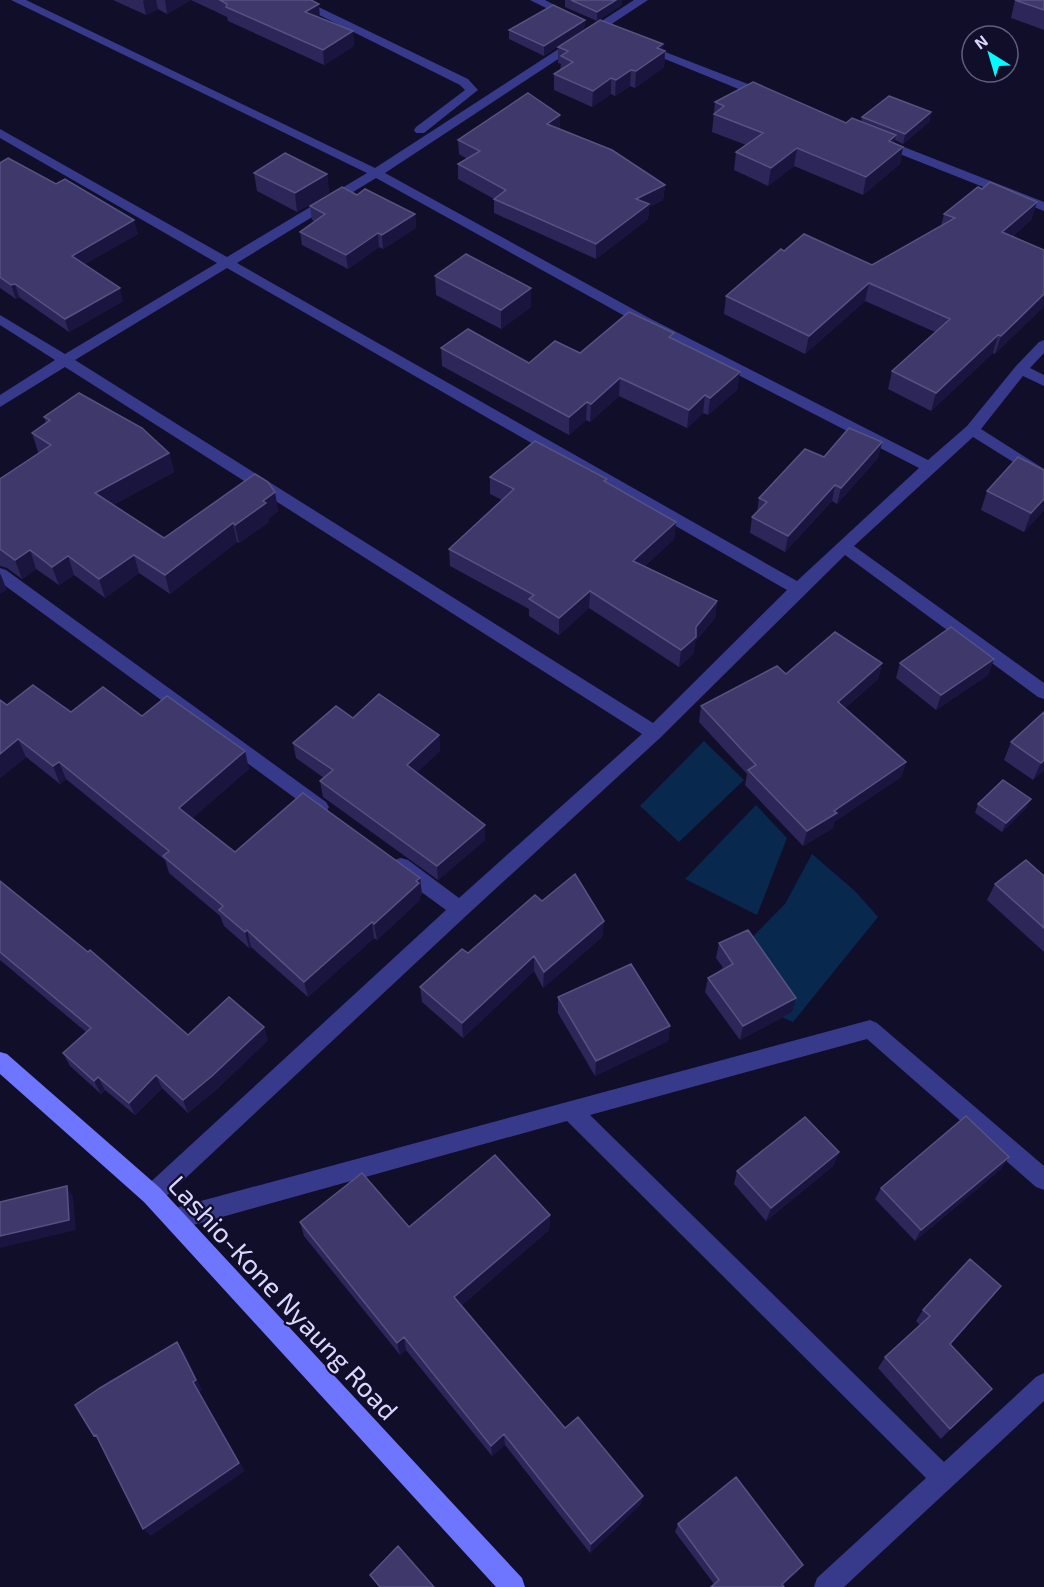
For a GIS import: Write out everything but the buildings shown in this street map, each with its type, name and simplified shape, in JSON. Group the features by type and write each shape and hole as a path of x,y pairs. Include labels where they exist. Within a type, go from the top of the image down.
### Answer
{"main road":[{"name":"Lashio-Kone Nyaung Road","path":"0,1061 152,1195 513,1587"}],"street":[{"path":"17,0 376,173 646,321 929,467"},
{"path":"295,0 464,82 472,90 459,103 400,144 376,173"},
{"path":"536,0 596,28 782,102"},
{"path":"0,402 65,360 376,173 642,0"},
{"path":"0,132 798,589"},
{"path":"869,137 1044,207"},
{"path":"0,319 654,733"},
{"path":"152,1195 460,909 654,733 798,589 972,430 1021,369 1044,345"},
{"path":"1021,369 1044,381"},
{"path":"972,430 1044,476"},
{"path":"845,547 1044,692"},
{"path":"0,574 335,818"},
{"path":"383,853 460,909"},
{"path":"175,1220 870,1029 1044,1180"},
{"path":"571,1112 943,1478"},
{"path":"825,1587 1044,1385"}],"water":[{"path":"704,741 744,780 679,842 640,806"},
{"path":"756,805 787,838 757,915 685,879"},
{"path":"812,854 856,892 878,917 793,1022 706,984 785,904"}]}
